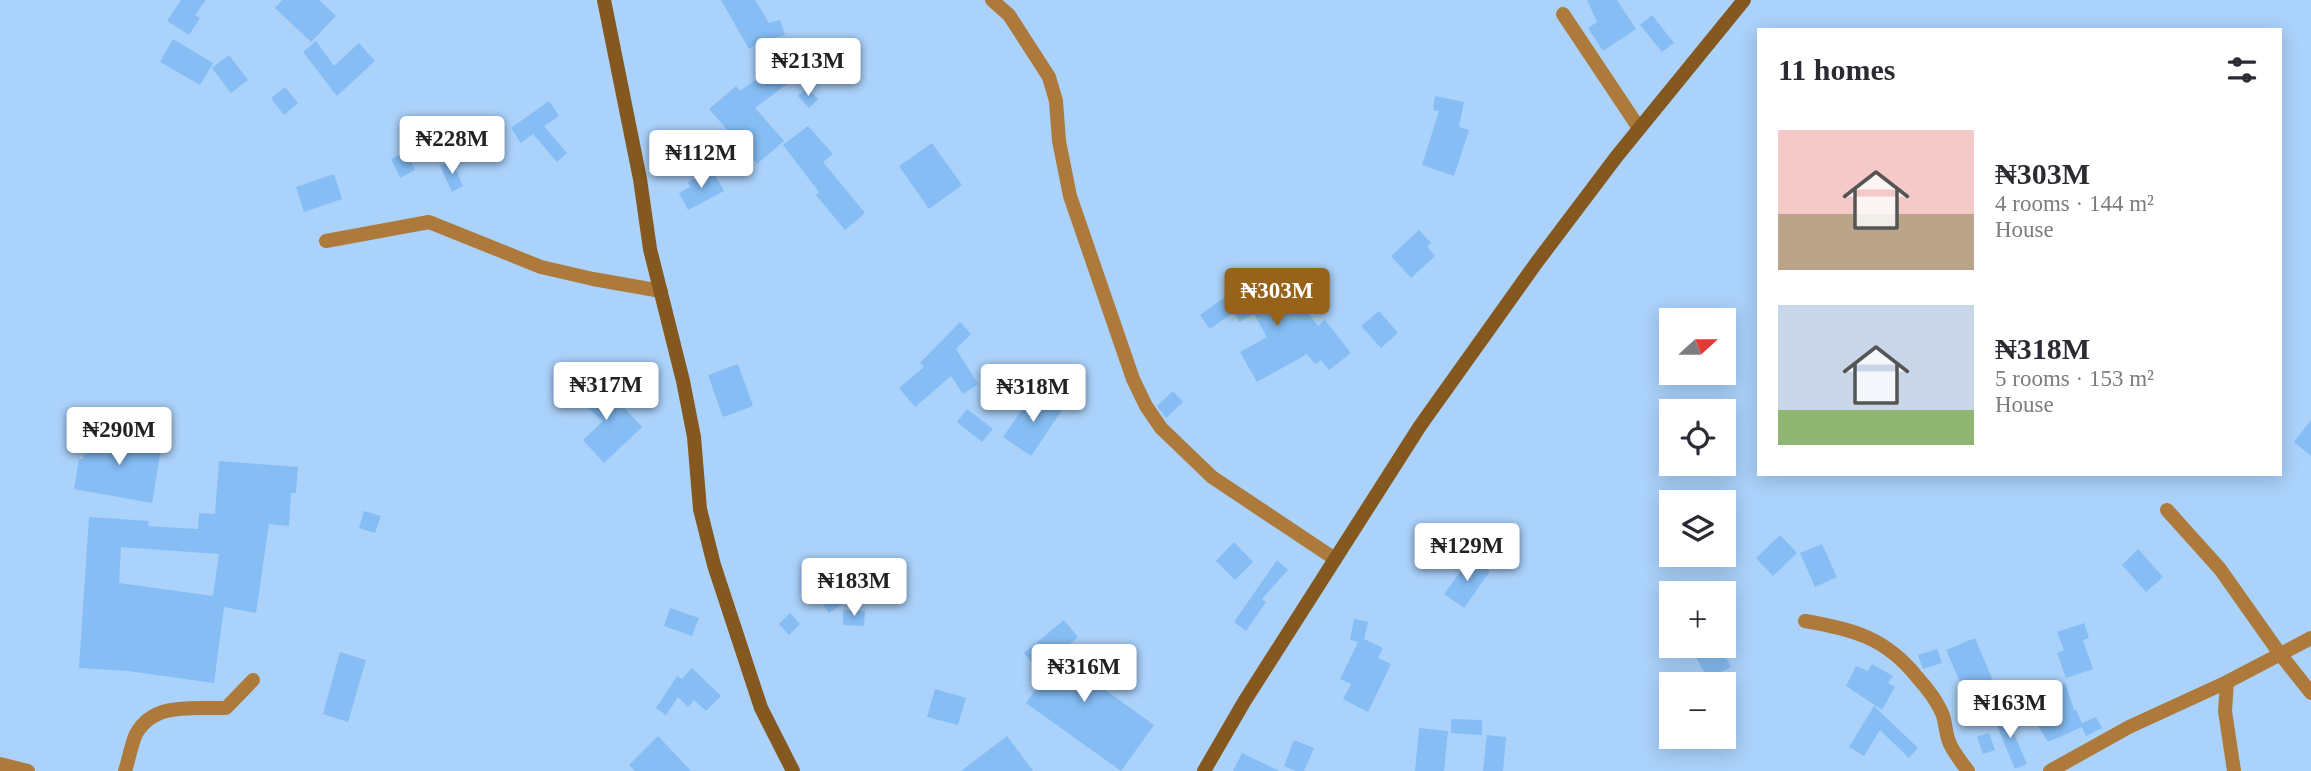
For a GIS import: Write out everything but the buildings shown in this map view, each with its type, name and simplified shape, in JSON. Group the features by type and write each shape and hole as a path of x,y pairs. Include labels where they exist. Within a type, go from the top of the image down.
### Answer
{"main road":[{"path":"604,0 640,179 650,249 684,381 694,437 700,509 714,565 761,708 793,771"},
{"path":"1204,771 1244,702 1420,426 1537,262 1639,128 1744,0"}],"street":[{"path":"992,0 1009,15 1049,77 1056,101 1059,141 1070,196 1133,379 1146,407 1161,428 1212,477 1335,559"},
{"path":"1563,14 1639,128"},
{"path":"326,241 429,222 541,268 661,290"},
{"path":"2167,510 2220,569 2311,693"},
{"path":"1805,621 1838,626 1863,635 1884,645 1909,667 1933,696 1943,715 1950,744 1968,771"},
{"path":"2050,771 2129,727 2227,682 2311,638"},
{"path":"125,771 137,733 153,714 165,709 226,708 253,680"},
{"path":"2227,682 2225,711 2234,771"},
{"path":"0,764 28,771"}]}
